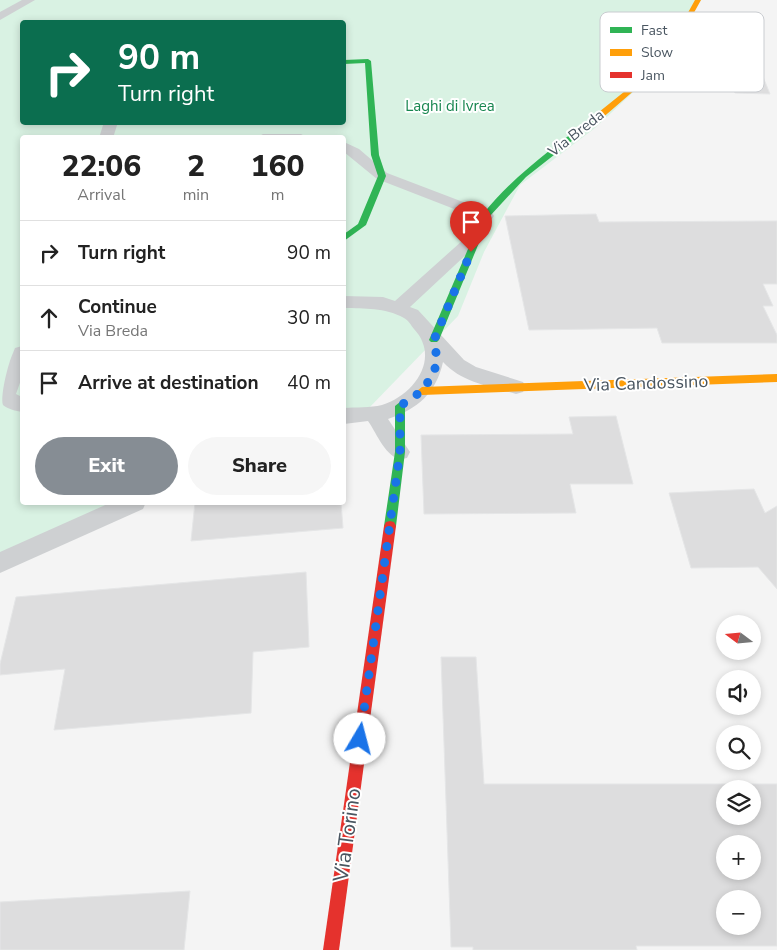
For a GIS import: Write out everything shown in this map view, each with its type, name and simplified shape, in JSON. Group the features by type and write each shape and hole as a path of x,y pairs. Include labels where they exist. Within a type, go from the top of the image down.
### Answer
{"street":[{"path":"0,17 30,0"},
{"name":"Via Breda","path":"691,12 698,0"},
{"path":"346,62 368,61 375,155 382,176 362,225 346,237"},
{"name":"Via Breda","path":"434,340 486,216 498,199 516,181 630,92"},
{"path":"346,147 382,176 486,216"},
{"name":"Via Breda","path":"397,308 423,288 478,235"},
{"name":"Via Candossino","path":"346,302 373,302 397,308 418,320 434,340 463,369 516,387"},
{"path":"346,416 374,414 400,406 422,391 436,368 434,340"},
{"path":"20,359 6,395 11,401 20,404"},
{"name":"Via Candossino","path":"422,391 777,378"},
{"name":"Via Torino","path":"331,950 400,452 400,406"},
{"path":"374,414 400,452"},
{"path":"0,563 128,505"}],"green space":[{"name":"Laghi di Ivrea","path":"0,0 701,0 694,12 600,12 600,92 633,92 595,128 520,185 484,252 458,316 368,409 346,418 346,135 20,135 20,505 143,505 0,566"}],"building":[{"path":"764,79 770,94 735,93 764,92"},
{"path":"596,214 599,222 777,221 777,284 763,284 773,306 763,306 777,335 777,343 662,343 657,328 529,330 505,216"},
{"path":"616,416 633,484 570,484 576,513 424,514 421,435 573,434 569,417"},
{"path":"754,489 765,513 777,506 777,589 758,567 691,568 669,493"},
{"path":"195,505 341,505 343,528 191,541"},
{"path":"306,572 309,647 253,652 251,713 54,730 65,669 0,675 0,664 16,597"},
{"path":"441,657 476,657 484,784 716,784 716,825 761,825 761,784 777,784 777,946 636,946 637,950 473,950 473,947 451,947"},
{"path":"190,891 184,950 0,950 0,902"}],"traffic: fast":[{"path":"346,62 368,61 375,155 382,176 362,225 346,237"},
{"path":"434,340 486,216 523,175 597,118"},
{"path":"390,526 400,452 400,406"}],"traffic: slow":[{"path":"691,12 698,0"},
{"path":"597,118 628,92"},
{"path":"422,391 777,378"}],"traffic: jam":[{"path":"331,950 390,526"}],"route":[{"path":"360,739 400,452 400,406 422,391 434,373 437,359 434,340 471,252"}]}
